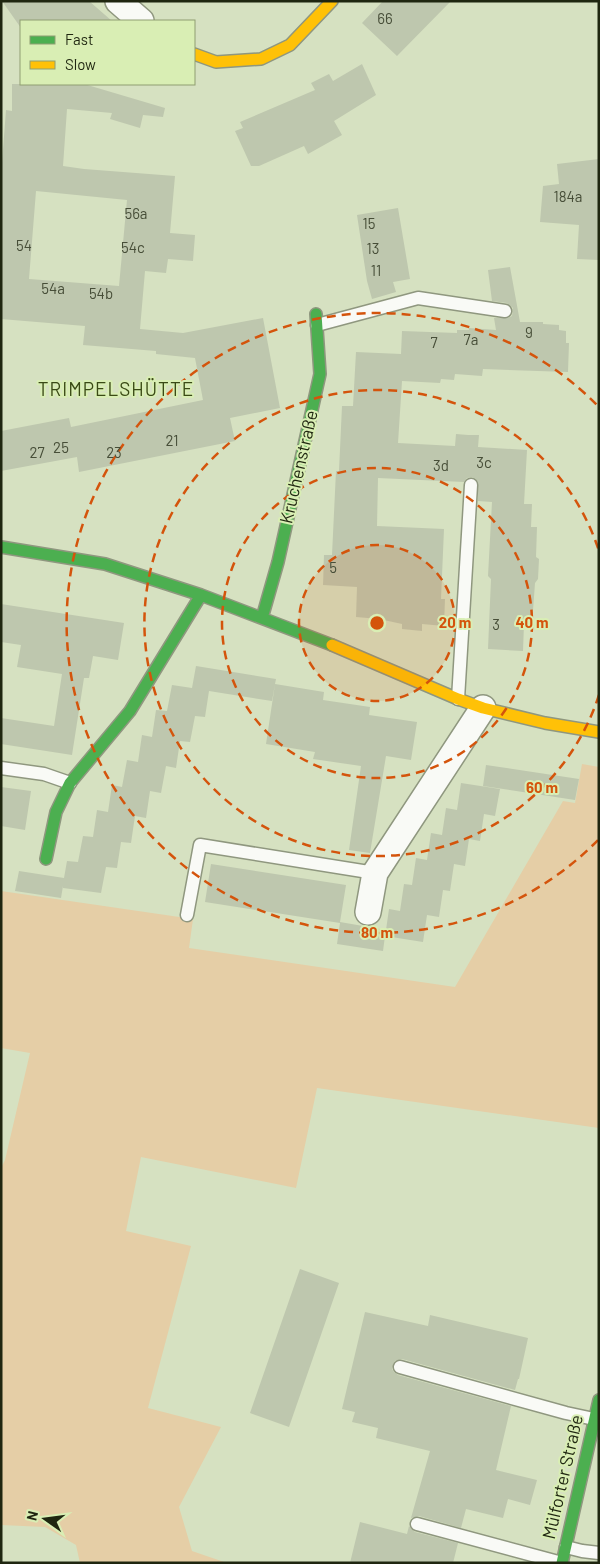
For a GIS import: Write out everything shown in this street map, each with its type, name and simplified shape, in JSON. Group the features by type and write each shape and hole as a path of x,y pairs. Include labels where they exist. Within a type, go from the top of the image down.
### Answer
{"street":[{"path":"118,1 140,20"},
{"path":"195,54 216,62 262,59 290,44 332,1"},
{"name":"Kruchenstraße","path":"262,618 278,562 320,374 317,320"},
{"path":"1,547 105,564 201,595 262,618 483,708 545,723 599,732"},
{"path":"46,859 56,812 70,783 130,711 201,595"},
{"path":"368,912 375,872 483,708"},
{"name":"Mülforter Straße","path":"562,1563 599,1400"}],"lane":[{"path":"317,320 418,298 505,312"},
{"path":"458,699 471,485"},
{"path":"1,768 44,774 70,783"},
{"path":"187,915 200,845 375,872"},
{"path":"400,1367 566,1413 594,1418"},
{"path":"418,1524 562,1563"},
{"path":"566,1547 599,1553"}],"shaded area":[{"path":"582,764 599,767 599,1128 317,1088 296,1188 141,1157 126,1231 191,1246 148,1408 221,1427 179,1507 192,1551 227,1563 80,1563 76,1545 45,1527 1,1525 1,1168 5,1160 30,1053 1,1048 1,891 193,919 189,948 455,987 563,801 575,803"}],"building":[{"path":"2,1 89,1 111,20 20,20 20,27"},
{"path":"383,1 451,1 397,56 362,23"},
{"path":"362,64 376,95 334,121 342,135 308,154 304,146 259,166 251,166 235,131 243,128 240,122 315,90 311,83 329,74 333,81"},
{"path":"12,84 87,85 165,108 163,117 143,115 140,128 110,119 112,113 67,109 63,166 175,176 170,233 195,235 193,261 168,259 166,273 145,271 140,329 183,333 263,318 280,408 230,418 235,441 79,472 77,457 1,471 1,431 69,418 71,427 203,400 195,358 156,354 156,351 83,345 85,326 1,319 1,176 6,110 12,111","holes":["36,191 127,200 119,286 29,279"]},
{"path":"599,159 599,260 577,259 579,225 540,222 543,186 559,184 557,164"},
{"path":"398,208 410,279 393,282 396,292 372,299 367,281 357,215"},
{"path":"510,267 520,322 543,322 543,324 559,325 559,330 566,331 566,343 569,343 568,372 483,369 482,376 455,374 454,380 441,379 440,383 402,381 398,443 455,446 456,434 479,435 478,447 527,450 524,504 532,504 531,527 537,527 536,557 539,559 532,624 524,624 523,651 488,649 491,579 488,576 492,502 478,501 478,482 472,477 467,478 464,482 378,478 377,526 444,529 441,599 445,599 444,626 422,624 422,631 402,629 402,624 356,617 357,587 323,585 324,555 332,555 336,471 339,471 342,406 353,406 356,352 401,354 402,331 457,333 457,330 469,330 469,328 496,330 494,318 508,318 512,316 513,308 507,303 492,301 488,270"},
{"path":"1,604 124,623 118,660 93,656 89,678 84,678 72,755 1,744 1,718 54,726 62,674 17,667 21,645 1,642"},
{"path":"196,666 276,679 272,701 209,691 205,717 195,716 190,742 180,741 176,768 166,766 161,793 150,791 146,818 135,816 131,843 121,842 117,868 106,867 101,893 63,888 63,886 61,898 15,891 19,871 64,878 67,861 78,862 83,836 93,837 97,810 108,812 112,785 122,787 127,760 138,762 142,735 152,737 156,710 167,711 172,685 192,688"},
{"path":"275,684 324,692 323,700 370,707 369,715 417,722 411,760 386,756 370,853 349,850 361,766 313,759 315,752 266,744"},
{"path":"486,765 579,779 575,800 483,786"},
{"path":"461,783 500,789 495,816 484,814 480,841 469,839 465,866 454,864 450,891 443,890 439,917 427,915 423,942 385,936 383,951 337,944 340,923 205,902 211,864 346,885 340,922 386,930 389,909 400,911 404,884 412,885 416,858 427,860 431,833 442,835 446,808 457,810"},
{"path":"1,787 31,791 25,830 1,826"},
{"path":"300,1269 339,1283 289,1427 250,1413"},
{"path":"365,1312 428,1326 430,1315 528,1338 515,1390 402,1359 395,1361 392,1369 398,1375 511,1406 496,1470 537,1480 530,1505 508,1499 503,1518 466,1509 461,1528 419,1516 411,1518 430,1451 376,1438 378,1428 352,1422 355,1412 342,1409"},
{"path":"360,1522 407,1534 409,1526 415,1532 458,1543 453,1563 350,1563"}],"traffic: fast":[{"path":"262,618 278,562 320,374 316,314"},
{"path":"1,547 105,564 201,595 332,645"},
{"path":"46,859 56,812 70,783 130,711 201,595"},
{"path":"562,1563 599,1400"}],"traffic: slow":[{"path":"195,54 216,62 261,59 290,45 332,1"},
{"path":"332,645 483,708 545,723 599,732"}],"district":[{"name":"TRIMPELSHÜTTE","path":"116,389"}]}
